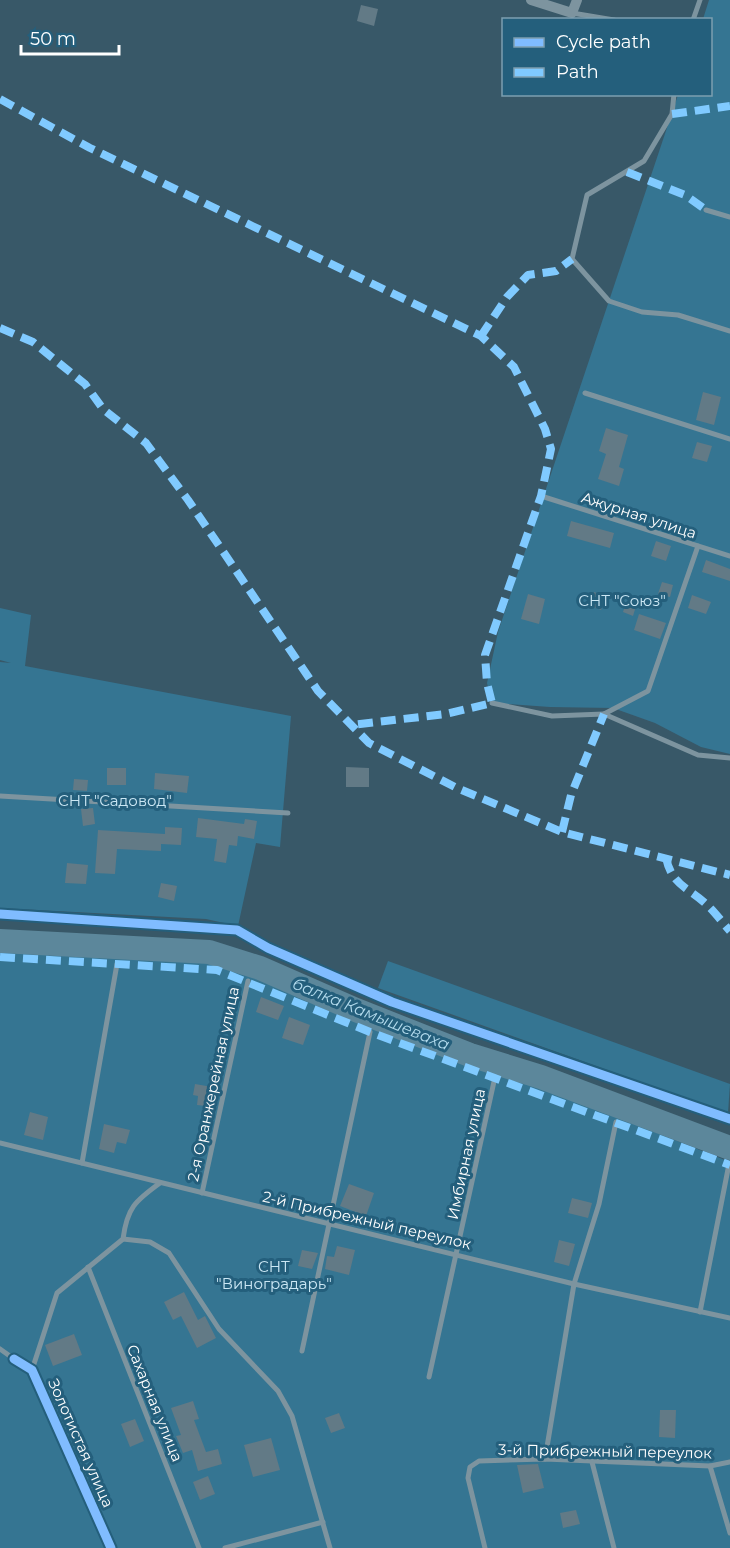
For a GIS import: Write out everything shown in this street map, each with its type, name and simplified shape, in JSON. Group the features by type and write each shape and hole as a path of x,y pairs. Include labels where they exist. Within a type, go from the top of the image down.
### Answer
{"street":[{"path":"531,0 572,13 577,0"},
{"path":"0,914 237,930 268,948 392,1002 730,1119"},
{"name":"Золотистая улица","path":"14,1359 32,1370 111,1548"}],"lane":[{"path":"694,18 700,0"},
{"path":"572,13 602,18"},
{"path":"674,96 672,114 644,161 587,195 572,259 609,301 642,312 678,315 730,331"},
{"path":"706,210 730,217"},
{"path":"585,393 730,439"},
{"name":"Ажурная улица","path":"541,496 730,556"},
{"path":"604,714 648,691 698,546"},
{"path":"492,703 552,716 604,714 698,754 730,758"},
{"path":"0,796 288,813"},
{"path":"82,1163 117,964"},
{"name":"2-я Оранжерейная улица","path":"202,1193 248,981"},
{"path":"302,1351 370,1032"},
{"name":"Имбирная улица","path":"429,1377 495,1077"},
{"path":"545,1459 574,1284 599,1204 616,1122"},
{"name":"2-й Прибрежный переулок","path":"0,1143 574,1284 730,1318"},
{"path":"700,1312 729,1164"},
{"path":"32,1370 57,1293 123,1239 125,1222 134,1203 160,1183"},
{"path":"123,1239 150,1242 169,1253 219,1329 278,1391 292,1416 330,1548"},
{"name":"Сахарная улица","path":"88,1267 199,1548"},
{"name":"Золотистая улица","path":"0,1349 14,1359"},
{"name":"3-й Прибрежный переулок","path":"485,1548 468,1478 470,1467 479,1461 545,1459 710,1466 730,1462"},
{"path":"592,1462 614,1548"},
{"path":"710,1466 730,1533"},
{"path":"225,1548 323,1522"}],"green space":[{"name":"СНТ \"Союз\"","path":"709,0 730,0 730,754 701,747 655,723 613,708 492,703 487,683 498,632 678,96 712,96 712,18 703,18"},
{"name":"СНТ \"Садовод\"","path":"0,608 31,615 25,666 291,716 280,847 256,843 238,926 206,919 0,908 0,662 11,663 0,660"},
{"name":"СНТ \"Виноградарь\"","path":"0,940 207,960 259,974 730,1162 730,1548 0,1548"},
{"path":"388,961 730,1084 728,1113 378,988"}],"building":[{"path":"361,5 378,9 374,26 357,21"},
{"path":"703,392 721,397 714,425 696,420"},
{"path":"606,428 628,435 619,467 624,469 619,486 598,479 606,454 599,451"},
{"path":"697,442 712,446 707,462 692,458"},
{"path":"571,521 614,533 610,548 567,536"},
{"path":"656,541 671,546 666,561 651,556"},
{"path":"706,560 730,569 730,581 702,572"},
{"path":"662,582 673,585 670,597 658,594"},
{"path":"594,592 607,597 601,610 589,605"},
{"path":"528,594 545,599 539,624 521,619"},
{"path":"692,595 711,602 706,614 688,608"},
{"path":"626,603 636,606 633,616 623,612"},
{"path":"639,614 666,623 660,639 634,630"},
{"path":"346,767 369,768 369,787 346,787"},
{"path":"107,768 126,768 126,785 107,785"},
{"path":"155,773 189,776 187,793 154,789"},
{"path":"74,779 88,780 87,791 73,790"},
{"path":"93,808 95,824 83,826 81,809"},
{"path":"198,818 244,824 245,819 257,821 254,839 238,836 237,846 229,845 226,863 214,861 217,839 196,837"},
{"path":"165,827 182,828 181,845 161,844 161,851 117,849 115,874 95,873 98,830 165,834"},
{"path":"67,863 88,865 86,884 65,883"},
{"path":"161,883 177,886 174,901 158,897"},
{"path":"261,997 284,1006 278,1020 256,1012"},
{"path":"289,1017 310,1025 303,1045 282,1038"},
{"path":"195,1084 218,1088 215,1107 197,1105 198,1096 193,1095"},
{"path":"30,1112 48,1117 43,1140 24,1135"},
{"path":"104,1124 130,1130 126,1144 117,1142 114,1153 99,1149"},
{"path":"349,1184 374,1193 366,1216 340,1206"},
{"path":"572,1198 592,1203 588,1218 568,1213"},
{"path":"559,1240 575,1244 569,1266 554,1262"},
{"path":"337,1246 355,1250 349,1275 325,1269 327,1256 334,1257"},
{"path":"302,1250 318,1253 312,1269 298,1266"},
{"path":"184,1292 198,1320 205,1316 216,1338 197,1348 181,1316 173,1320 164,1302"},
{"path":"74,1334 82,1355 53,1366 45,1345"},
{"path":"193,1401 199,1419 194,1420 206,1452 218,1449 222,1464 198,1471 192,1450 183,1453 176,1436 181,1435 171,1408"},
{"path":"660,1410 676,1410 675,1438 659,1437"},
{"path":"339,1413 345,1428 331,1433 325,1418"},
{"path":"135,1419 144,1441 130,1447 121,1424"},
{"path":"271,1438 280,1470 253,1477 244,1445"},
{"path":"538,1464 544,1488 523,1493 517,1465"},
{"path":"208,1476 215,1494 200,1500 193,1482"},
{"path":"576,1510 580,1524 563,1528 560,1513"}],"waterway":[{"name":"балка Камышеваха","path":"0,941 209,952 260,968 356,1010 470,1055 541,1077 730,1148"}],"marked path":[{"path":"0,99 90,148 481,336 514,367 545,429 551,449 541,496 485,655 487,683 492,703 446,714 351,725"},
{"path":"672,114 730,106"},
{"path":"627,172 685,195 706,210"},
{"path":"481,336 507,297 528,275 556,271 572,259"},
{"path":"0,328 33,342 85,384 103,409 146,443 188,500 318,691 369,743 457,788 562,832 730,875"},
{"path":"562,832 571,795 604,714"},
{"path":"666,858 676,880 708,906 730,931"},
{"path":"0,957 217,970 370,1032 730,1165"}],"cycle path":[{"path":"0,914 237,930 268,948 392,1002 730,1119"},
{"path":"14,1359 32,1370 111,1548"}]}
